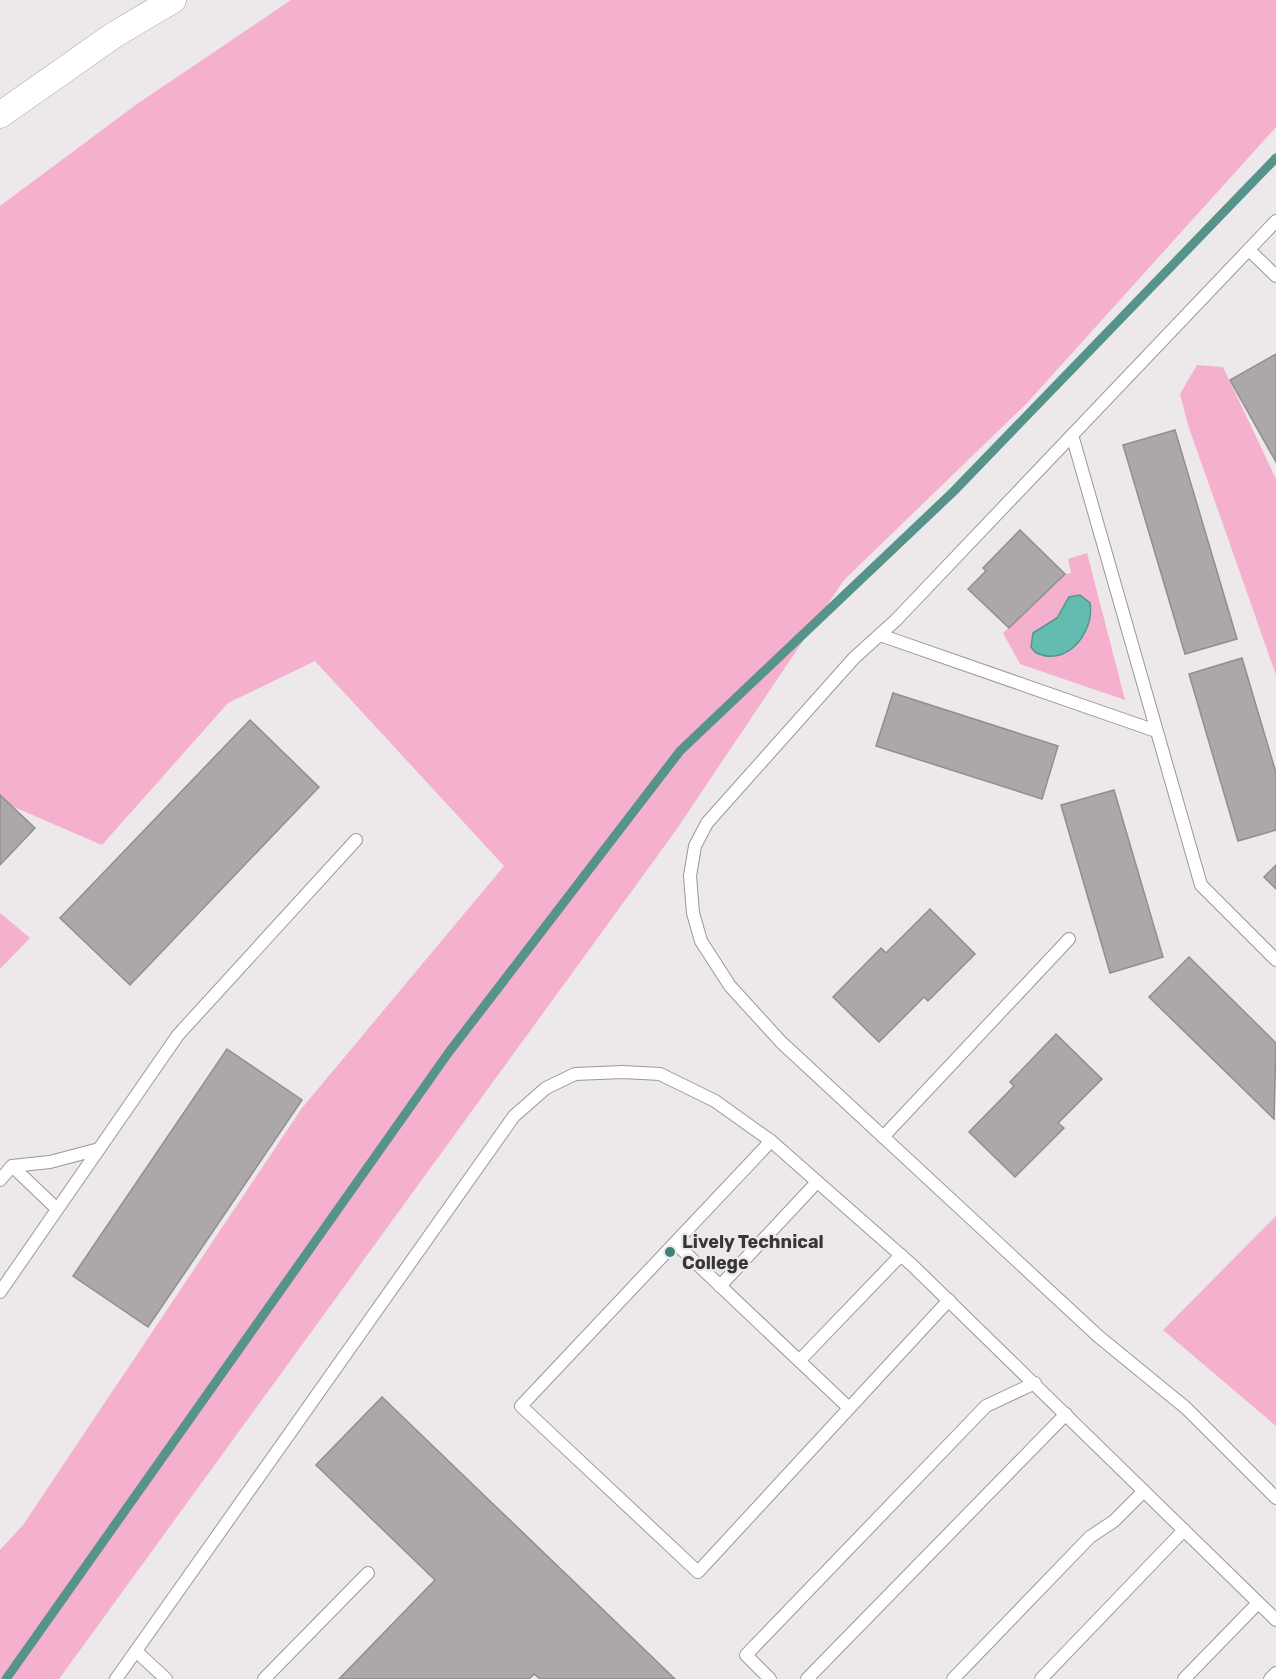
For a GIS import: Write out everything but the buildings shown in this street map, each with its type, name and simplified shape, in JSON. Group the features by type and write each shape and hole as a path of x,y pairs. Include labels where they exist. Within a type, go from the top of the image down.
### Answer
{"street":[{"path":"0,115 114,35 172,0"}],"lane":[{"path":"1276,221 880,635 854,658 707,823 695,846 690,876 693,913 701,941 730,986 781,1041 1098,1336 1186,1408 1276,1498"},
{"path":"1249,250 1276,276"},
{"path":"1072,435 1201,885 1276,960"},
{"path":"880,635 1156,731"},
{"path":"0,1292 178,1035 356,840"},
{"path":"884,1137 1070,939"},
{"path":"116,1679 514,1116 546,1088 575,1074 623,1072 660,1074 715,1101 771,1141 949,1300 1276,1620"},
{"path":"771,1141 521,1406 698,1572 949,1300"},
{"path":"0,1180 12,1166 50,1162 99,1149"},
{"path":"12,1166 57,1209"},
{"path":"720,1286 817,1182"},
{"path":"675,1243 849,1408"},
{"path":"800,1360 900,1255"},
{"path":"770,1679 746,1655 986,1406 1035,1383"},
{"path":"807,1679 1066,1413"},
{"path":"953,1679 1090,1537 1114,1521 1144,1491"},
{"path":"1041,1679 1184,1530"},
{"path":"264,1679 368,1573"},
{"path":"1184,1679 1258,1603"},
{"path":"136,1651 166,1679"},
{"path":"1270,1679 1276,1672"}],"shaded area":[{"path":"291,0 1276,0 1276,127 1027,403 844,580 674,833 59,1679 0,1679 0,1550 23,1525 302,1108 504,866 315,661 228,703 102,845 0,801 0,206 137,104"},
{"path":"1197,365 1223,367 1276,479 1276,675 1188,425 1180,394"},
{"path":"1087,553 1125,700 1020,664 1003,633 1065,574 1071,573 1068,559"},
{"path":"1080,595 1090,603 1090,614 1088,625 1076,645 1057,656 1046,656 1035,652 1031,647 1033,633 1057,618 1069,597"},
{"path":"0,913 30,938 0,969"},
{"path":"1276,1216 1276,1426 1163,1330"}],"waterway":[{"path":"6,1679 449,1052 680,751 953,492 1276,158"}],"place":[{"name":"Lively Technical College","path":"670,1252"}]}
